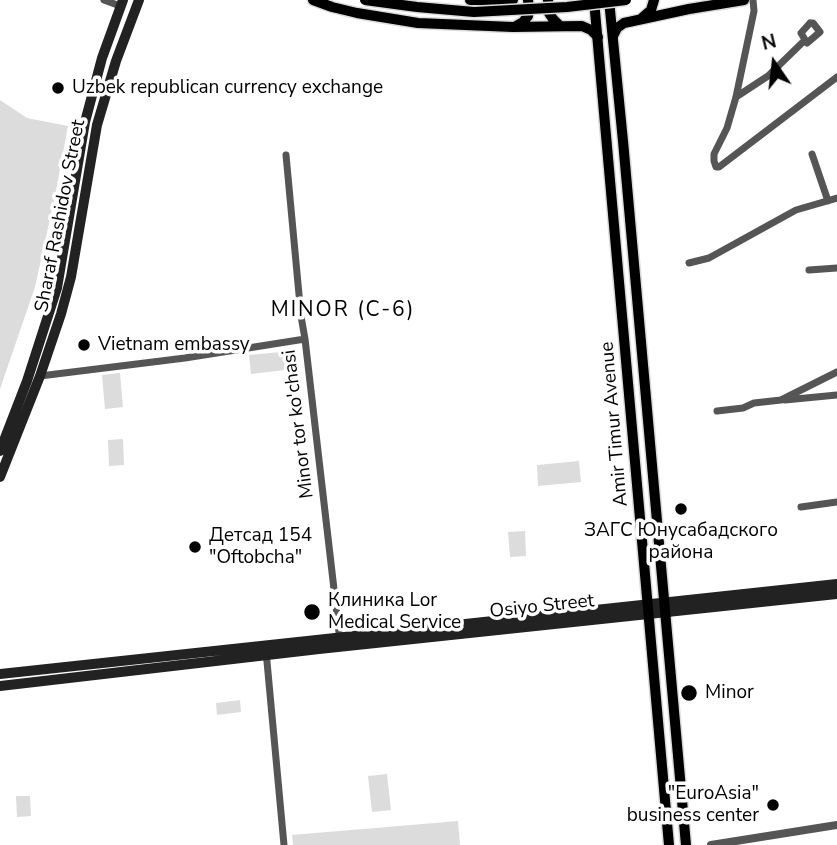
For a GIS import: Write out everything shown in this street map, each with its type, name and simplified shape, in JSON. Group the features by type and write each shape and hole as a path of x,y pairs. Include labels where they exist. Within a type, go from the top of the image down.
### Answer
{"main road":[{"name":"Sharaf Rashidov Street","path":"0,477 61,314 71,277 97,125 116,61 139,0"},
{"path":"313,0 331,7 396,20 453,25 587,27 598,37"},
{"path":"365,0 474,12 554,8 626,0"},
{"path":"470,0 513,0"},
{"path":"513,27 526,19 528,0"},
{"path":"548,0 549,13 560,26"},
{"name":"Amir Timur Avenue","path":"594,0 669,845"},
{"path":"609,0 613,36"},
{"path":"639,19 651,10 654,0"},
{"path":"673,0 681,8 689,9"},
{"path":"613,36 620,25 639,19 744,0"},
{"name":"Sharaf Rashidov Street","path":"0,450 27,381 57,288 85,122 102,58 121,3"},
{"name":"Amir Timur Avenue","path":"613,36 686,845"},
{"path":"611,189 627,187"},
{"path":"636,464 643,466 652,461"},
{"name":"Osiyo Street","path":"664,607 837,584"},
{"name":"Osiyo Street","path":"0,674 265,650 648,608 837,594"},
{"name":"Osiyo Street","path":"0,686 265,650"}],"street":[{"path":"104,0 121,3"},
{"path":"753,0 754,11 736,97 727,128 714,154 716,167 837,77"},
{"path":"736,97 768,76 804,40"},
{"path":"812,154 828,201"},
{"name":"Minor tor ko'chasi","path":"286,155 296,273 340,642"},
{"path":"689,263 709,258 796,210 837,198"},
{"path":"809,270 837,268"},
{"path":"40,376 305,339"},
{"path":"781,400 837,372"},
{"path":"717,411 744,408 754,403 837,396"},
{"path":"801,507 837,502"},
{"path":"265,650 284,845"},
{"path":"711,845 837,825"}],"shaded area":[{"path":"0,100 27,118 68,126 35,287 0,389"},
{"path":"291,351 293,369 251,374 249,355"},
{"path":"120,373 123,407 105,409 102,375"},
{"path":"123,439 124,465 109,466 108,440"},
{"path":"579,461 581,482 538,486 537,465"},
{"path":"525,531 526,556 510,557 508,532"},
{"path":"240,700 241,712 217,715 216,703"},
{"path":"387,774 391,810 372,812 368,776"},
{"path":"16,796 30,796 31,816 17,817"},
{"path":"458,821 460,845 293,845 292,835"}],"place":[{"name":"Uzbek republican currency exchange","path":"58,88"},
{"name":"Vietnam embassy","path":"84,345"},
{"name":"ЗАГС Юнусабадского района","path":"681,509"},
{"name":"Детсад 154 \"Oftobcha\"","path":"195,547"},
{"name":"Клиника Lor Medical Service","path":"312,612"},
{"name":"Minor","path":"689,693"},
{"name":"\"EuroAsia\" business center","path":"773,805"}],"district":[{"name":"MINOR (C-6)","path":"343,311"}]}
